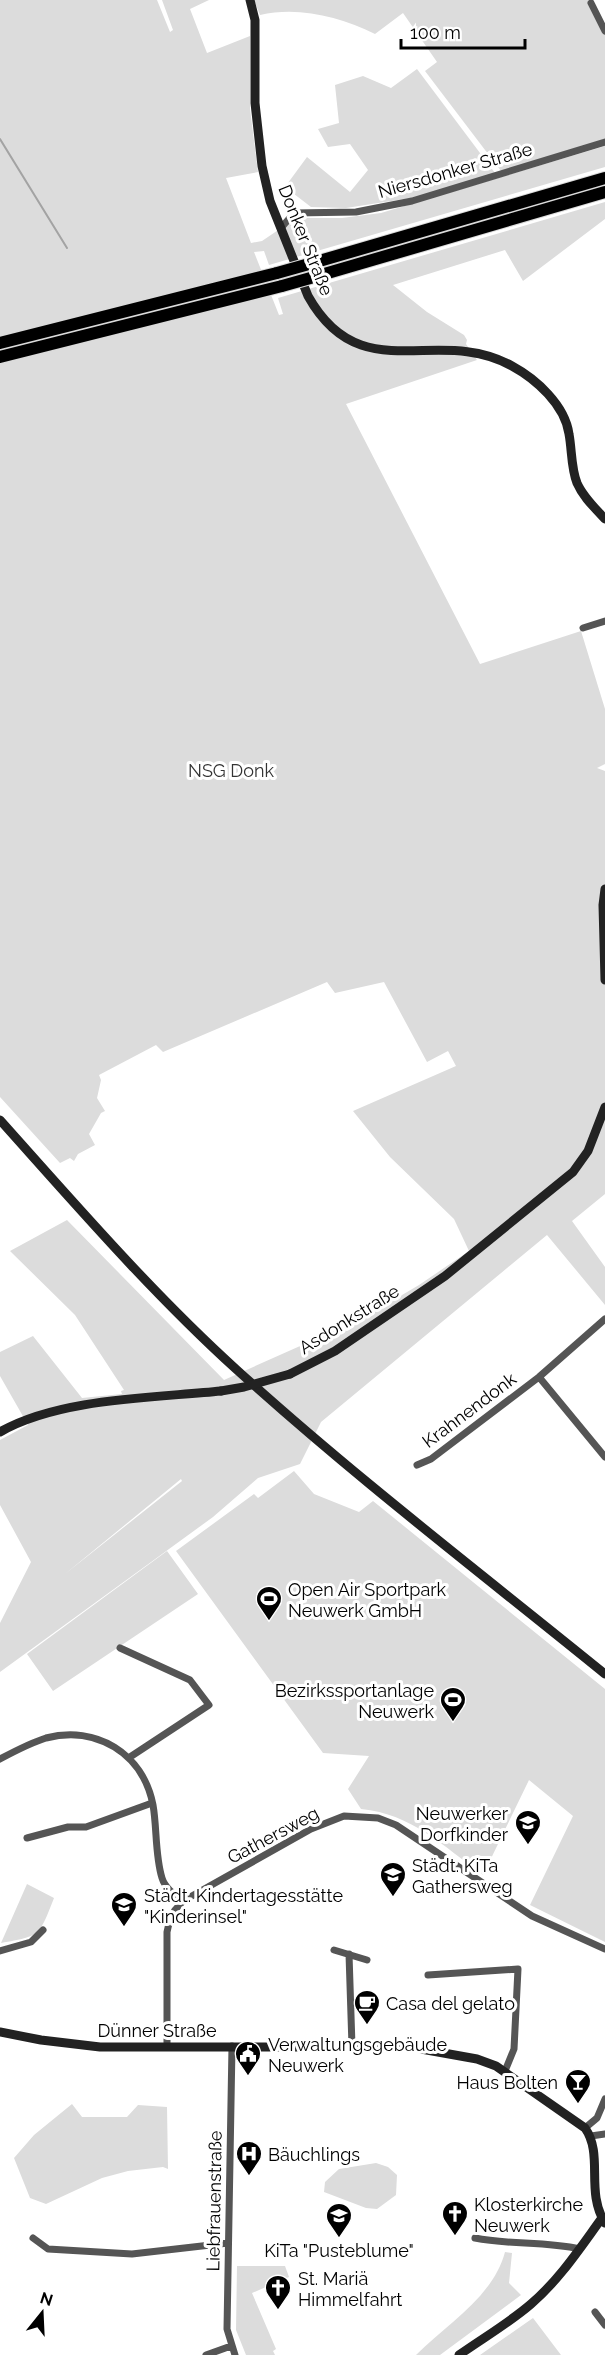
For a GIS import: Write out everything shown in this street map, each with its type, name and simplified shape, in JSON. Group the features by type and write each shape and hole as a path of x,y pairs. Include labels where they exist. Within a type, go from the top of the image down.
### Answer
{"highway":[{"path":"0,342 277,273 605,178"},
{"path":"0,357 282,286 605,192"}],"street":[{"name":"Donker Straße","path":"250,0 255,20 255,103 260,156 266,186 308,296 318,313 332,329 352,342 375,350 476,352 511,365 541,388 563,416 569,431 576,482 605,519"},
{"path":"591,3 605,31"},
{"name":"Niersdonker Straße","path":"281,228 294,213 356,212 412,201 605,142"},
{"path":"583,628 605,621"},
{"path":"605,889 603,905 605,980"},
{"name":"Asdonkstraße","path":"0,1432 24,1420 60,1409 244,1387 290,1374 335,1351 445,1276 573,1172 588,1151 605,1107"},
{"path":"0,1120 141,1276 237,1370 305,1431 605,1674"},
{"name":"Krahnendonk","path":"417,1465 430,1459 538,1377 605,1319"},
{"name":"Krahnendonk","path":"538,1377 605,1457"},
{"path":"120,1648 190,1680 209,1705 130,1757"},
{"path":"0,1759 45,1738 71,1735 101,1739 116,1746 130,1757 139,1770 152,1803 162,1879 170,1891 183,1901 170,1919 167,1932 167,2047"},
{"path":"27,1838 68,1827 86,1827 152,1803"},
{"name":"Gathersweg","path":"183,1901 311,1829 344,1816 364,1816 396,1825 532,1916 605,1949"},
{"path":"0,1951 31,1942 43,1930"},
{"path":"334,1950 367,1960"},
{"path":"349,1954 352,2046"},
{"path":"428,1974 518,1970 514,2049 505,2071"},
{"name":"Dünner Straße","path":"0,2032 77,2045 410,2047 477,2059 505,2071 588,2132"},
{"name":"Liebfrauenstraße","path":"232,2046 227,2329 235,2355"},
{"path":"459,2355 530,2306 557,2278 604,2219 595,2199 594,2154 588,2132 605,2099"},
{"path":"588,2132 605,2134"},
{"path":"33,2238 48,2249 132,2254 228,2243"},
{"path":"475,2238 488,2241 534,2242 580,2249"},
{"path":"595,2312 605,2325"},
{"path":"206,2355 231,2346"}],"green space":[{"name":"NSG Donk","path":"0,0 157,0 170,32 173,30 162,0 209,0 190,9 207,53 250,36 250,109 258,172 226,178 251,243 262,241 296,218 342,218 381,213 605,146 605,167 269,265 264,251 254,252 279,315 283,314 278,298 605,202 605,219 523,281 505,250 393,285 427,312 464,335 467,340 466,344 477,360 346,404 480,664 581,631 605,709 605,764 597,768 605,771 605,1194 572,1221 605,1267 605,1305 547,1235 321,1422 300,1464 258,1478 213,1517 0,1672 0,1623 31,1562 0,1505 0,1440 28,1425 0,1376 0,1352 33,1336 82,1398 122,1394 121,1391 124,1390 75,1315 10,1251 67,1220 224,1380 363,1318 419,1285 469,1251 454,1219 390,1157 353,1111 456,1066 448,1051 427,1062 384,982 335,993 327,982 163,1052 156,1045 99,1075 101,1080 97,1098 105,1111 101,1113 89,1134 95,1145 78,1154 74,1161 70,1158 60,1163 0,1097","holes":["181,1479 182,1481 65,1574"]},
{"path":"254,0 592,0 605,26 605,139 501,171 425,71 437,62 403,13 375,34 334,18 319,15 290,12 260,15"},
{"path":"417,69 495,173 417,197 346,208 311,207 285,187 307,157 350,192 368,170 350,144 328,147 318,129 339,123 335,85 363,76 391,88"},
{"name":"Bezirkssportanlage Neuwerk","path":"294,1471 314,1494 359,1512 373,1501 605,1689 605,1942 530,1905 573,1816 529,1780 483,1875 411,1824 396,1817 361,1809 348,1789 369,1756 323,1753 176,1551 254,1494 258,1498"},
{"path":"167,1551 198,1594 53,1691 27,1654"},
{"path":"27,1884 54,1898 45,1920 37,1932 31,1936 1,1943"},
{"path":"72,2104 82,2117 127,2117 138,2105 167,2107 168,2169 163,2167 128,2171 102,2178 46,2204 30,2198 14,2158 34,2135"},
{"path":"376,2163 388,2167 397,2175 396,2195 377,2209 366,2208 324,2192 325,2182 339,2169"},
{"path":"505,2252 512,2253 509,2283 521,2295 440,2355 416,2355 480,2296 499,2268"},
{"path":"237,2266 285,2266 289,2277 252,2293 276,2349 273,2351 275,2355 246,2355 236,2330"},
{"path":"533,2318 561,2355 480,2355"}],"waterway":[{"path":"0,139 67,248"}],"place":[{"name":"Open Air Sportpark Neuwerk GmbH","path":"269,1622"},
{"name":"Bezirkssportanlage Neuwerk","path":"453,1723"},
{"name":"Neuwerker Dorfkinder","path":"528,1846"},
{"name":"Städt. KiTa Gathersweg","path":"393,1898"},
{"name":"Städt. Kindertagesstätte \"Kinderinsel\"","path":"124,1928"},
{"name":"Casa del gelato","path":"367,2026"},
{"name":"Verwaltungsgebäude Neuwerk","path":"248,2077"},
{"name":"Haus Bolten","path":"578,2105"},
{"name":"Bäuchlings","path":"249,2177"},
{"name":"Klosterkirche Neuwerk","path":"455,2237"},
{"name":"KiTa \"Pusteblume\"","path":"339,2239"},
{"name":"St. Mariä Himmelfahrt","path":"278,2311"}]}
